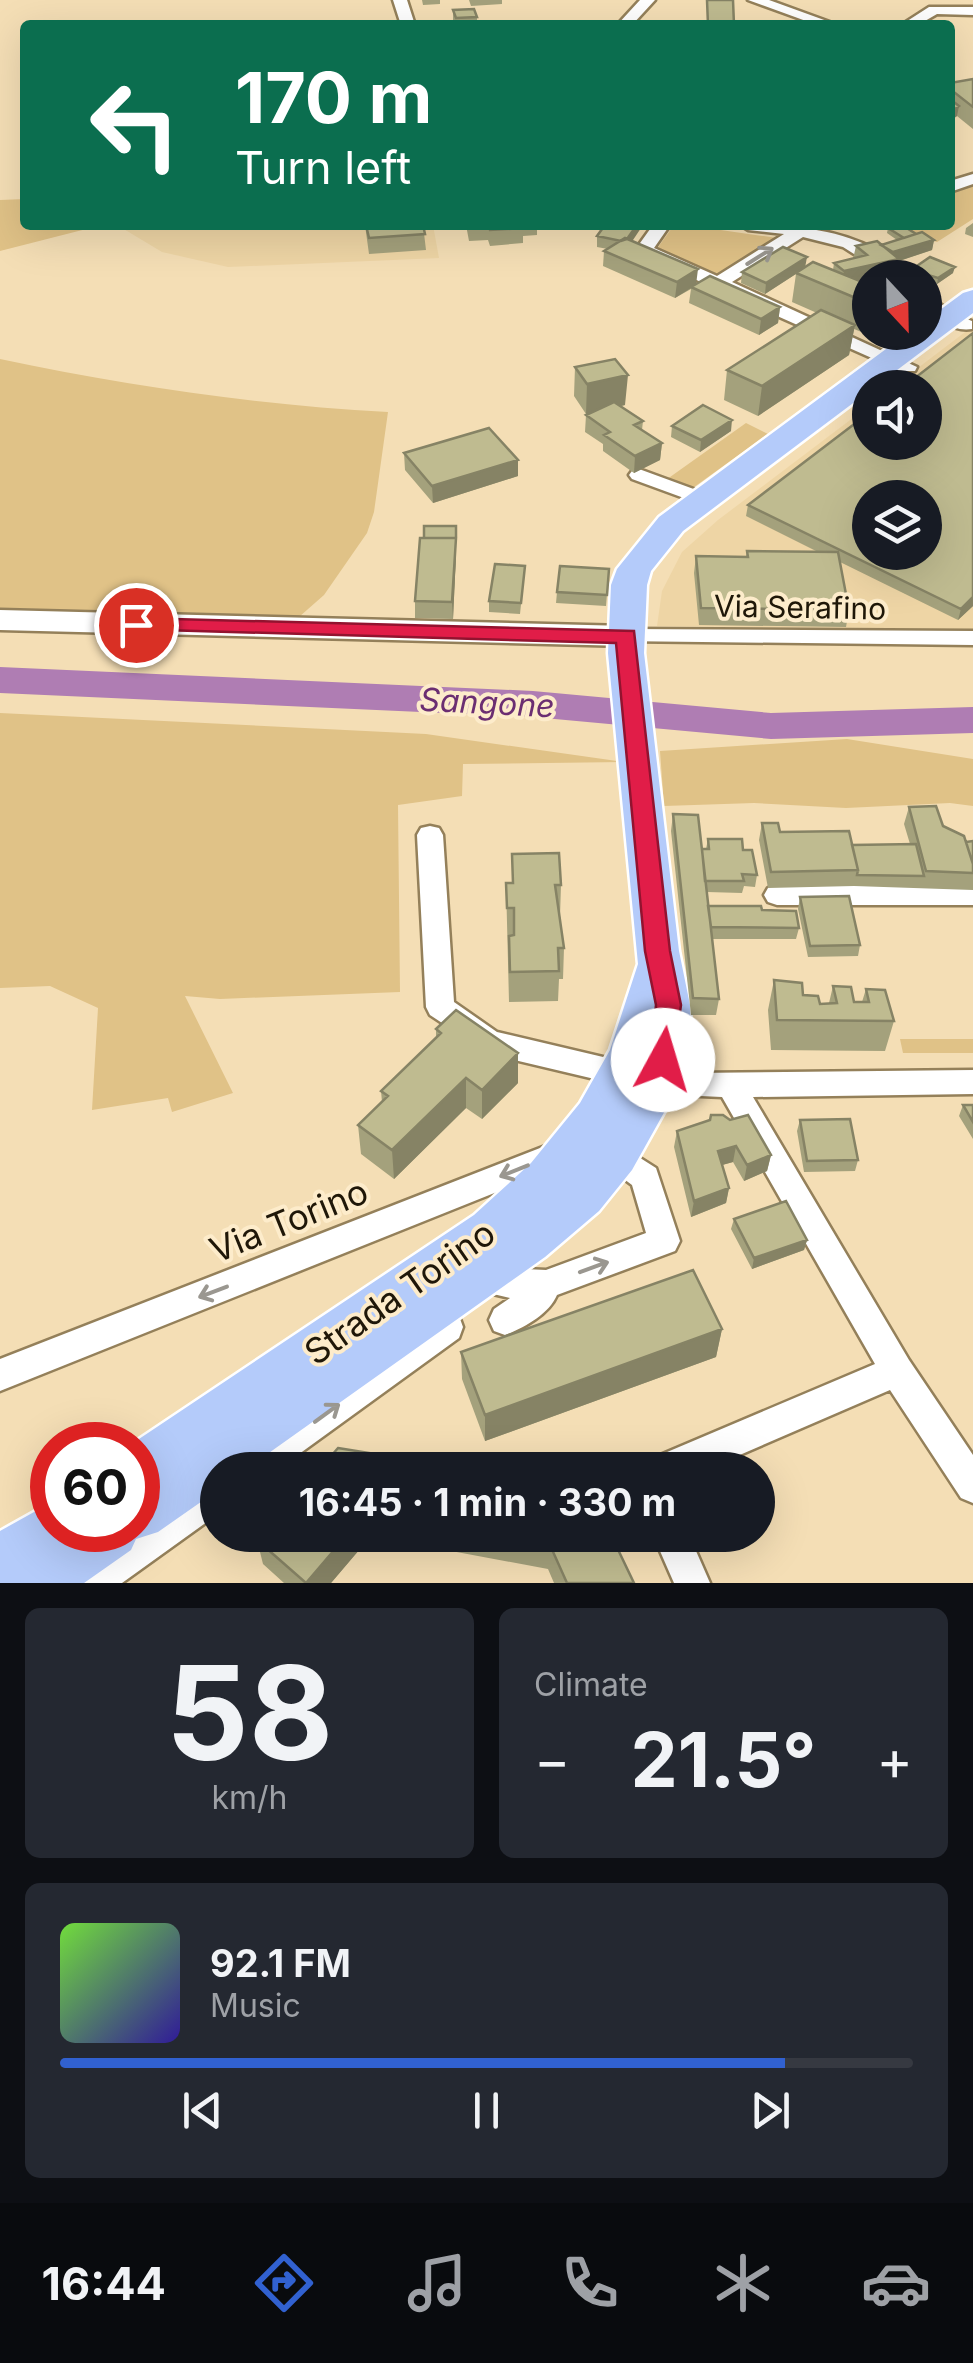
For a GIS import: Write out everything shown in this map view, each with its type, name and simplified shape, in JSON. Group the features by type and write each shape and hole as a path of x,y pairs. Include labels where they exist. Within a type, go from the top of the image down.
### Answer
{"main road":[{"name":"Strada Torino","path":"895,370 957,311"},
{"name":"Strada Torino","path":"160,1498 524,1269 595,1162 640,1077 668,1038 668,1005 657,951 637,759 628,638 629,585 644,552 703,499 852,399"},
{"path":"628,638 662,564 687,533 852,409"},
{"name":"Strada Torino","path":"160,1457 492,1231 526,1203 595,1162"},
{"path":"0,1565 30,1545"},
{"path":"34,1583 79,1552"}],"street":[{"path":"629,20 648,0"},
{"path":"756,0 817,20"},
{"path":"917,20 934,10 973,10"},
{"path":"658,230 644,250 718,282 892,370"},
{"path":"718,282 802,230 854,244 878,260"},
{"path":"676,466 647,479 703,499"},
{"path":"0,620 628,638"},
{"name":"Via Serafino","path":"628,638 973,638"},
{"path":"430,835 440,1007 489,1042 640,1077 730,1084 973,1082"},
{"path":"777,895 973,895"},
{"path":"730,1084 897,1371 973,1486"},
{"name":"Via Torino","path":"0,1375 554,1154 595,1162"},
{"name":"Strada Torino","path":"273,1452 524,1269 664,1241 645,1178 595,1162"},
{"name":"Strada Torino","path":"505,1320 541,1296 524,1269"},
{"path":"706,1452 897,1371"},
{"path":"92,1583 200,1505"},
{"path":"678,1552 692,1583"}],"shaded area":[{"path":"973,184 973,219 937,242 903,230 955,230 955,190"},
{"path":"20,199 20,230 82,230 0,251 0,200"},
{"path":"125,230 434,230 439,258 228,267 162,252"},
{"path":"670,230 721,230 777,238 717,275 656,250"},
{"path":"973,326 973,629 657,626 662,591 682,552 852,419 852,460 942,460 942,370 915,370"},
{"path":"0,359 193,393 388,412 374,512 367,533 324,595 299,617 0,608"},
{"path":"746,423 768,434 690,490 663,482"},
{"path":"0,713 426,734 624,762 463,764 462,796 398,805 400,992 220,999 185,996 233,1093 172,1112 168,1098 92,1110 98,1008 50,986 0,988"},
{"path":"847,739 973,759 973,806 664,806 660,751"},
{"path":"900,1039 973,1039 973,1053 903,1053"}],"building":[{"path":"707,0 733,0 734,20 708,20"},
{"path":"474,9 477,17 456,18 453,10"},
{"path":"973,79 973,107 955,93 955,82"},
{"path":"367,230 424,230 425,234 369,238"},
{"path":"601,230 633,230 621,241 597,236"},
{"path":"891,230 916,234 904,238"},
{"path":"922,232 934,240 893,252 881,245"},
{"path":"625,238 698,269 677,282 604,251"},
{"path":"877,241 899,259 852,260 852,269 844,271 834,263 867,255 856,246"},
{"path":"783,247 807,257 766,283 742,272"},
{"path":"813,262 852,278 852,296 796,273"},
{"path":"942,262 955,267 942,275"},
{"path":"710,276 780,307 761,319 691,287"},
{"path":"821,310 852,324 762,386 727,370"},
{"path":"973,333 973,597 961,609 881,570 942,570 942,480 852,480 852,556 748,505 852,426 852,460 942,460 942,370 925,370"},
{"path":"615,359 628,375 587,384 575,367"},
{"path":"614,402 643,421 634,425 662,443 635,456 604,435 610,432 586,415"},
{"path":"703,405 732,420 701,440 672,426"},
{"path":"489,428 518,460 432,486 404,453"},
{"path":"424,526 456,526 456,538 424,538"},
{"path":"420,538 456,538 452,602 415,601"},
{"path":"747,551 838,552 849,610 701,608 696,556 748,557"},
{"path":"495,564 525,566 521,603 489,601"},
{"path":"560,566 609,569 607,595 557,592"},
{"path":"936,806 943,826 964,836 973,873 926,871 909,807"},
{"path":"673,814 698,815 719,999 693,998"},
{"path":"762,823 778,823 780,832 849,831 858,870 771,872"},
{"path":"708,839 742,839 743,850 752,850 757,875 742,874 744,881 705,881 702,849 709,849"},
{"path":"973,841 973,864 966,842"},
{"path":"916,844 924,876 857,875 852,845"},
{"path":"559,853 561,885 555,885 564,948 558,948 559,971 510,972 509,936 514,935 514,908 507,908 506,883 513,883 512,854"},
{"path":"849,896 860,945 810,946 800,897"},
{"path":"708,906 761,906 762,910 796,911 799,928 711,927"},
{"path":"774,980 802,983 803,995 818,996 820,1004 837,1003 833,986 851,987 854,1002 869,1002 866,989 885,990 894,1021 777,1020"},
{"path":"456,1010 518,1053 482,1090 466,1078 392,1150 358,1125 388,1096 381,1091 441,1033 436,1029"},
{"path":"963,1105 973,1105 973,1122"},
{"path":"711,1115 723,1115 730,1120 748,1115 771,1155 747,1165 736,1146 718,1151 729,1188 694,1201 677,1131 710,1120"},
{"path":"850,1119 858,1160 807,1161 800,1120"},
{"path":"786,1201 807,1240 754,1258 734,1219"},
{"path":"693,1270 722,1329 485,1415 461,1352"},
{"path":"271,1552 332,1552 306,1583"},
{"path":"553,1552 619,1552 634,1583 567,1583"}],"waterway":[{"name":"Sangone","path":"0,680 533,704 771,726 973,720"}],"route":[{"path":"136,625 627,636 626,658 657,951 668,1005 663,1060"}]}
